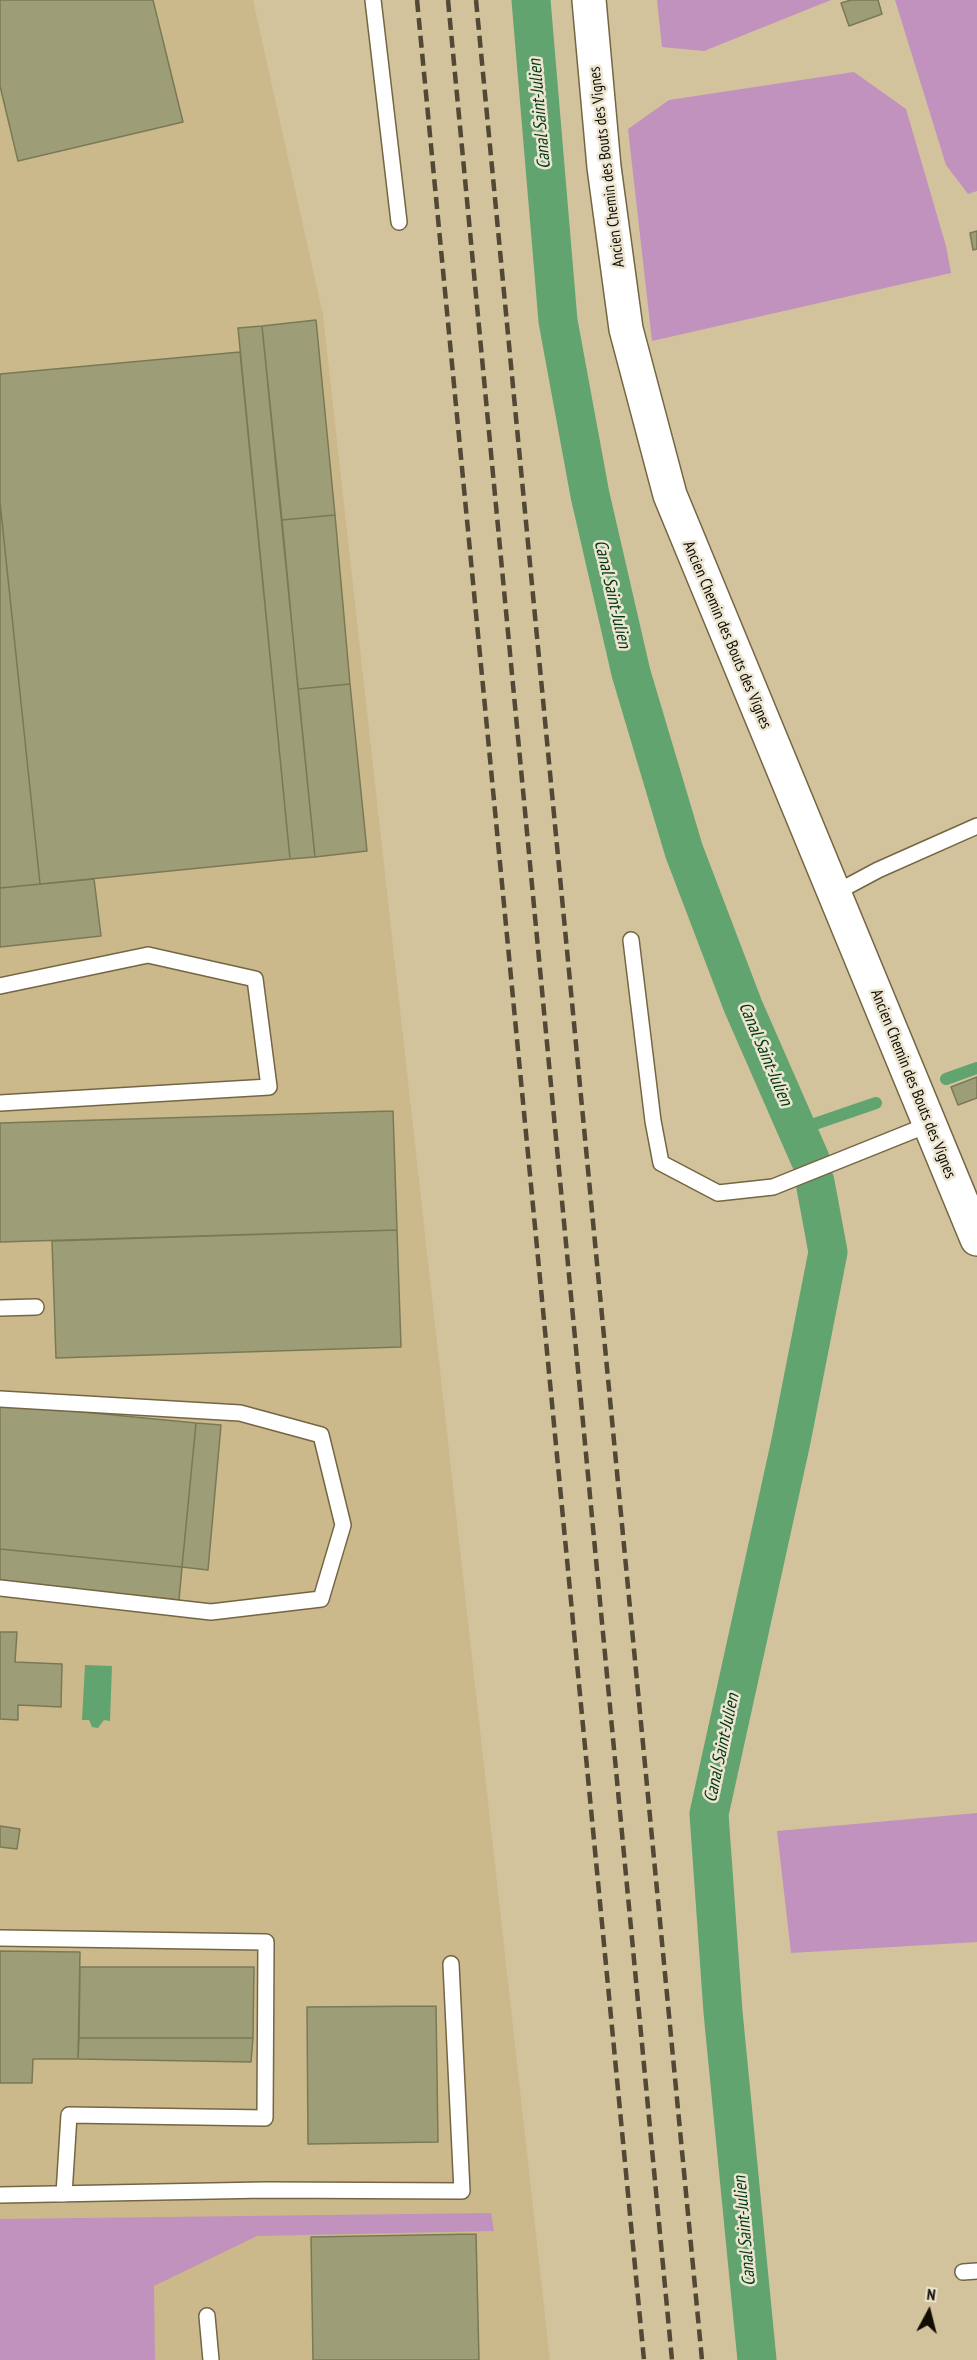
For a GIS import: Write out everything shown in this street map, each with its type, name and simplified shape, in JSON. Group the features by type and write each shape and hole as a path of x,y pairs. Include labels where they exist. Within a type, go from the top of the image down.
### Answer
{"street":[{"name":"Ancien Chemin des Bouts des Vignes","path":"589,0 604,167 626,329 669,495 977,1239"}],"lane":[{"path":"373,0 399,222"},
{"path":"835,893 888,866 977,826"},
{"path":"631,940 653,1121 661,1163 718,1193 774,1187 930,1124"},
{"path":"0,986 148,955 255,979 269,1087 0,1103"},
{"path":"0,1308 36,1306"},
{"path":"0,1399 240,1413 321,1435 343,1526 321,1599 211,1612 0,1587"},
{"path":"0,1938 266,1942 265,2118 69,2115 64,2194"},
{"path":"0,2195 285,2190 462,2191 452,1964"},
{"path":"207,2316 211,2360"}],"shaded area":[{"path":"0,0 253,0 323,315 550,2360 0,2360"},
{"path":"657,0 831,0 704,51 662,47"},
{"path":"895,0 977,0 977,191 968,194 946,165"},
{"path":"854,72 906,109 946,246 951,273 652,341 628,129 669,100"},
{"path":"85,1665 112,1666 110,1721 104,1720 98,1728 92,1727 89,1720 82,1720"},
{"path":"977,1813 977,1942 791,1953 777,1831"},
{"path":"491,2213 494,2231 257,2236 154,2286 155,2360 0,2360 0,2219"}],"building":[{"path":"0,0 153,0 183,122 18,161 0,86"},
{"path":"851,0 878,0 882,14 849,26 841,3"},
{"path":"977,231 977,249 973,250 970,233"},
{"path":"316,320 335,515 282,520 262,326"},
{"path":"262,326 315,857 290,859 238,328"},
{"path":"240,352 290,859 40,884 0,502 0,374"},
{"path":"0,502 40,884 0,888"},
{"path":"335,515 350,684 298,689 282,520"},
{"path":"350,684 367,851 315,857 298,689"},
{"path":"94,879 101,936 0,947 0,888"},
{"path":"977,1077 977,1098 958,1105 951,1087"},
{"path":"393,1111 397,1230 0,1242 0,1123"},
{"path":"397,1230 401,1347 56,1358 52,1241"},
{"path":"0,1404 196,1423 182,1567 0,1549"},
{"path":"196,1423 221,1425 208,1570 182,1567"},
{"path":"0,1549 182,1567 179,1600 0,1582"},
{"path":"0,1632 17,1632 15,1662 62,1664 61,1707 18,1705 18,1720 0,1719"},
{"path":"0,1826 20,1829 17,1849 0,1847"},
{"path":"0,1951 80,1952 78,2059 33,2059 32,2083 0,2083"},
{"path":"80,1967 254,1967 253,2038 79,2038"},
{"path":"436,2006 438,2142 308,2144 307,2007"},
{"path":"79,2038 253,2038 251,2062 78,2059"},
{"path":"476,2234 479,2360 313,2360 311,2237"}],"waterway":[{"name":"Canal Saint-Julien","path":"531,0 558,321 590,495 631,673 684,851 743,1006 810,1159"},
{"path":"946,1079 977,1068"},
{"path":"797,1130 876,1103"},
{"name":"Canal Saint-Julien","path":"757,2360 723,2012 709,1814 791,1441 828,1252 815,1182"}],"railway":[{"path":"417,0 644,2360"},
{"path":"448,0 672,2360"},
{"path":"476,0 702,2360"}]}
